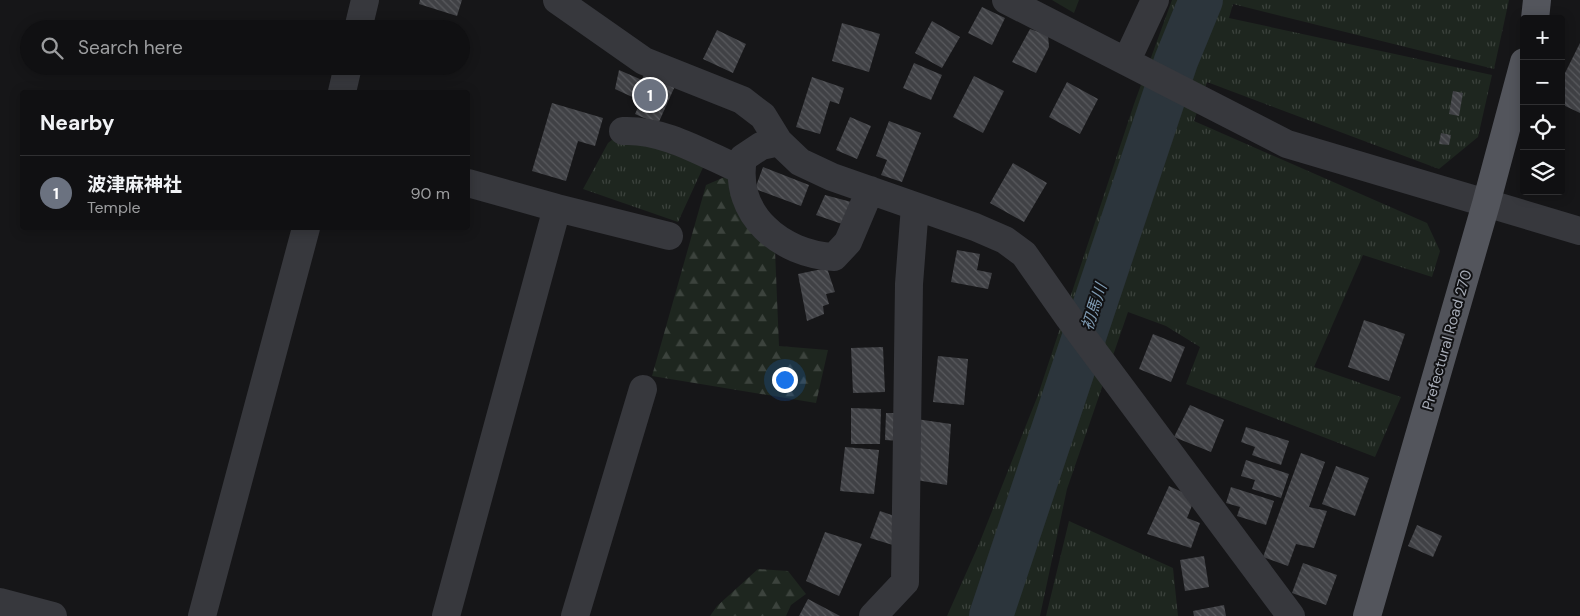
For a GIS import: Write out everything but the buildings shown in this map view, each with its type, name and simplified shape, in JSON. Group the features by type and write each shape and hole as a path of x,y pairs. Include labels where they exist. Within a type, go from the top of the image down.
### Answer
{"main road":[{"path":"1535,15 1537,0"},
{"name":"Prefectural Road 270","path":"1367,616 1486,204 1520,77"}],"street":[{"path":"360,20 365,0"},
{"path":"556,0 644,61 742,100 763,116 780,142 800,162 832,177 976,227 1006,240 1024,254 1069,318 1291,616"},
{"path":"1006,0 1287,144 1580,231"},
{"path":"1132,64 1155,0"},
{"path":"342,90 346,75"},
{"path":"623,131 639,130 660,135 741,170"},
{"path":"780,142 761,146 743,158 741,170 746,205 764,227 779,241 802,252 834,257 848,242 870,190"},
{"path":"470,184 669,236"},
{"path":"873,616 905,582 909,284 915,206"},
{"path":"446,616 557,208"},
{"path":"202,616 305,230"},
{"path":"575,616 643,389"},
{"path":"0,602 53,616"}],"green space":[{"path":"1052,0 1079,0 1074,13"},
{"path":"1172,0 1509,0 1494,69 1233,4 1229,18 1492,75 1478,137 1439,169 1207,82 1194,121 1427,223 1440,251 1432,277 1363,255 1314,367 1401,397 1375,457 1186,384 1200,347 1166,326 1128,312 1067,489 1040,616 947,616 979,544 1038,395 1134,104"},
{"path":"623,131 706,161 678,222 583,189 608,143"},
{"path":"741,170 775,250 779,346 828,350 816,403 652,376 706,185"},
{"path":"1069,521 1173,568 1178,616 1046,616"},
{"path":"758,569 788,571 806,594 791,605 786,616 710,616 717,606"}],"waterway":[{"name":"初馬川","path":"991,616 1176,61 1201,0"}],"place":[{"name":"波津麻神社","path":"650,95"}]}
